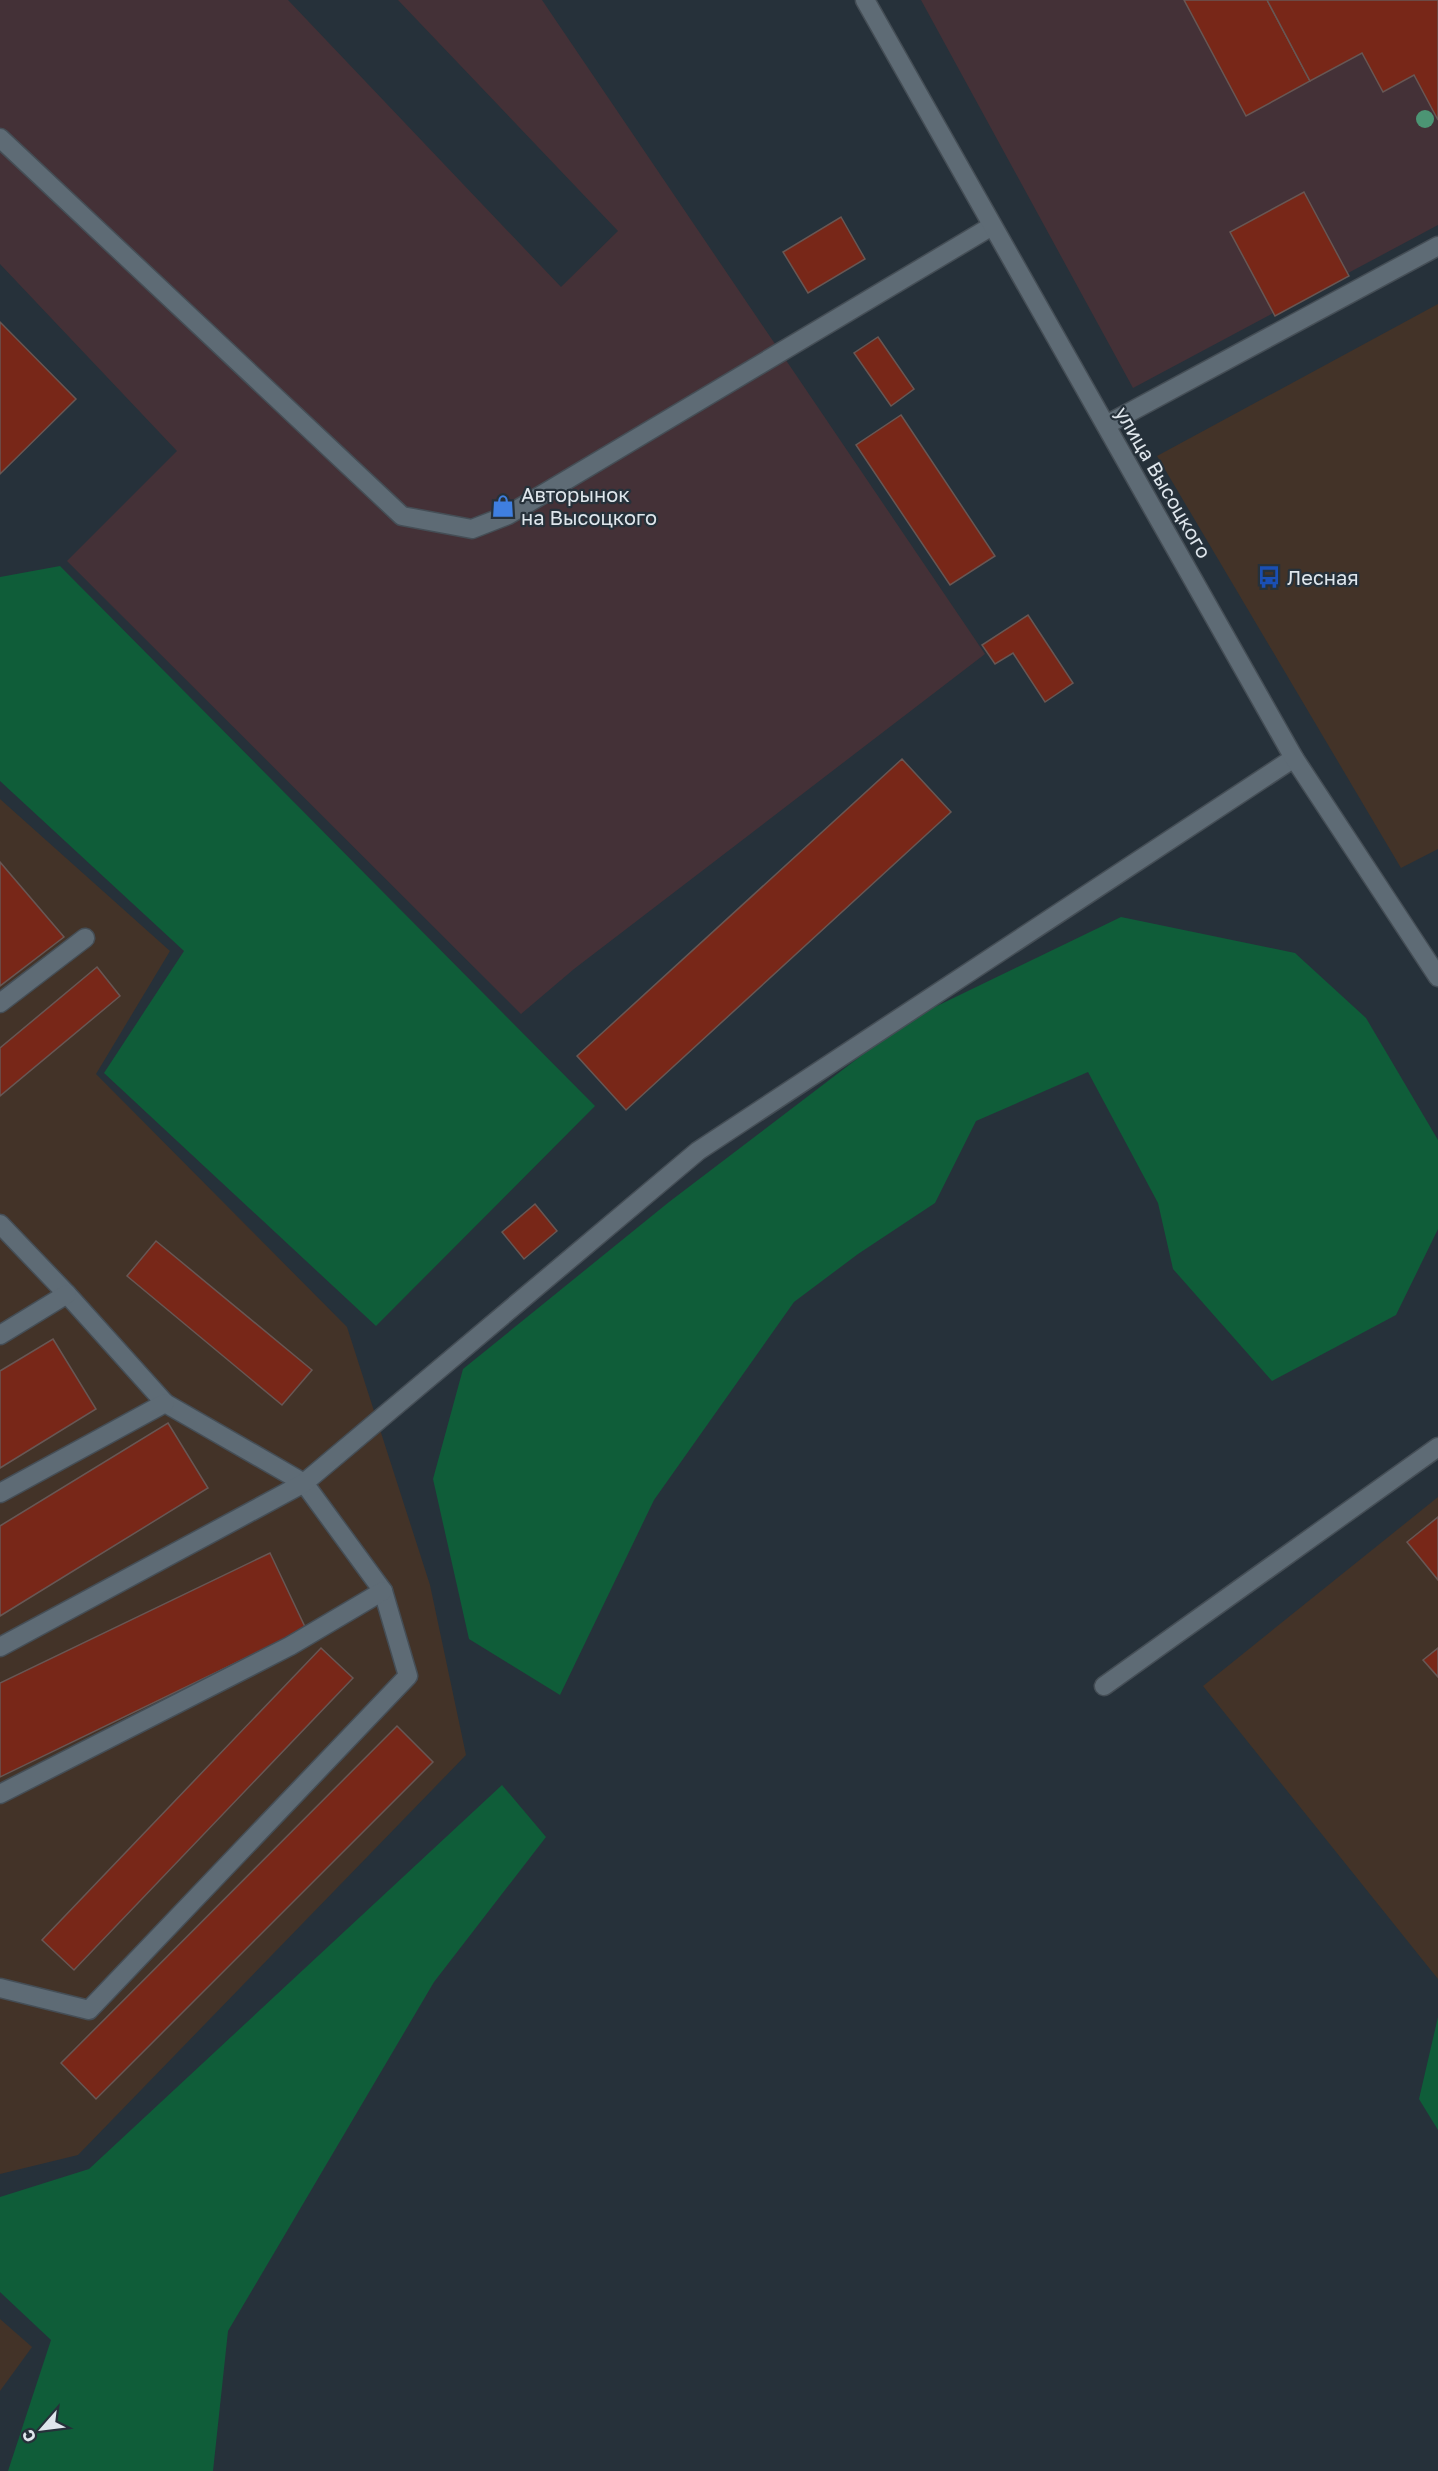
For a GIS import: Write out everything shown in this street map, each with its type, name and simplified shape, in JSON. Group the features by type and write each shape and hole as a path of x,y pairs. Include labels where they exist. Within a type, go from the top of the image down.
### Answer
{"street":[{"name":"улица Высоцкого","path":"865,0 1294,758 1438,977"},
{"path":"0,138 402,516 472,530 508,515 992,226"},
{"path":"1106,425 1438,246"},
{"path":"0,1647 304,1483 698,1151 1294,758"},
{"path":"0,1004 85,938"},
{"path":"0,1224 67,1294 165,1403 304,1483 383,1591 408,1676 88,2010 0,1988"},
{"path":"0,1335 67,1294"},
{"path":"0,1493 165,1403"},
{"path":"1104,1686 1438,1447"},
{"path":"0,1794 290,1646 383,1591"}],"shaded area":[{"name":"Авторынок на Высоцкого","path":"0,0 288,0 561,287 618,231 398,0 542,0 985,654 574,969 521,1014 67,561 177,451 0,264"},
{"path":"921,0 1438,0 1438,225 1133,388"},
{"path":"1438,304 1438,849 1401,868 1157,456"},
{"path":"0,799 170,951 96,1074 347,1327 430,1585 466,1755 78,2155 0,2174"},
{"path":"1438,1497 1438,1979 1203,1686"},
{"path":"0,2319 32,2347 0,2391"}],"green space":[{"path":"60,566 595,1106 376,1326 104,1073 184,951 0,781 0,577"},
{"path":"1121,917 1295,953 1366,1018 1438,1140 1438,1229 1396,1315 1272,1381 1173,1269 1158,1203 1088,1072 976,1121 935,1203 858,1254 794,1302 654,1500 560,1695 469,1639 433,1479 463,1369 669,1202 908,1020"},
{"path":"502,1785 546,1837 434,1982 228,2331 213,2471 8,2471 51,2340 0,2292 0,2197 89,2169"},
{"path":"1438,2017 1438,2130 1419,2099"}],"building":[{"path":"1184,0 1267,0 1310,81 1246,116"},
{"path":"1267,0 1438,0 1438,120 1414,75 1383,92 1362,53 1310,81"},
{"path":"1304,192 1349,276 1275,316 1230,232"},
{"path":"841,217 865,259 808,293 783,252"},
{"path":"0,322 76,399 0,474"},
{"path":"878,337 914,389 891,406 854,353"},
{"path":"901,415 995,556 950,585 856,445"},
{"path":"1028,615 1073,683 1045,702 1013,653 995,664 982,645"},
{"path":"902,759 951,812 626,1110 577,1056"},
{"path":"0,862 64,937 0,986"},
{"path":"97,967 120,996 0,1096 0,1048"},
{"path":"535,1204 557,1231 524,1259 502,1232"},
{"path":"156,1241 312,1370 282,1405 127,1276"},
{"path":"53,1339 96,1409 0,1468 0,1371"},
{"path":"168,1423 208,1488 0,1616 0,1526"},
{"path":"1438,1517 1438,1580 1407,1542"},
{"path":"270,1553 306,1629 0,1777 0,1683"},
{"path":"321,1648 353,1678 74,1970 42,1940"},
{"path":"1438,1648 1438,1677 1423,1660"},
{"path":"397,1726 433,1762 96,2099 61,2063"}],"place":[{"name":"Авторынок на Высоцкого","path":"503,506"},
{"name":"Лесная","path":"1269,577"}]}
